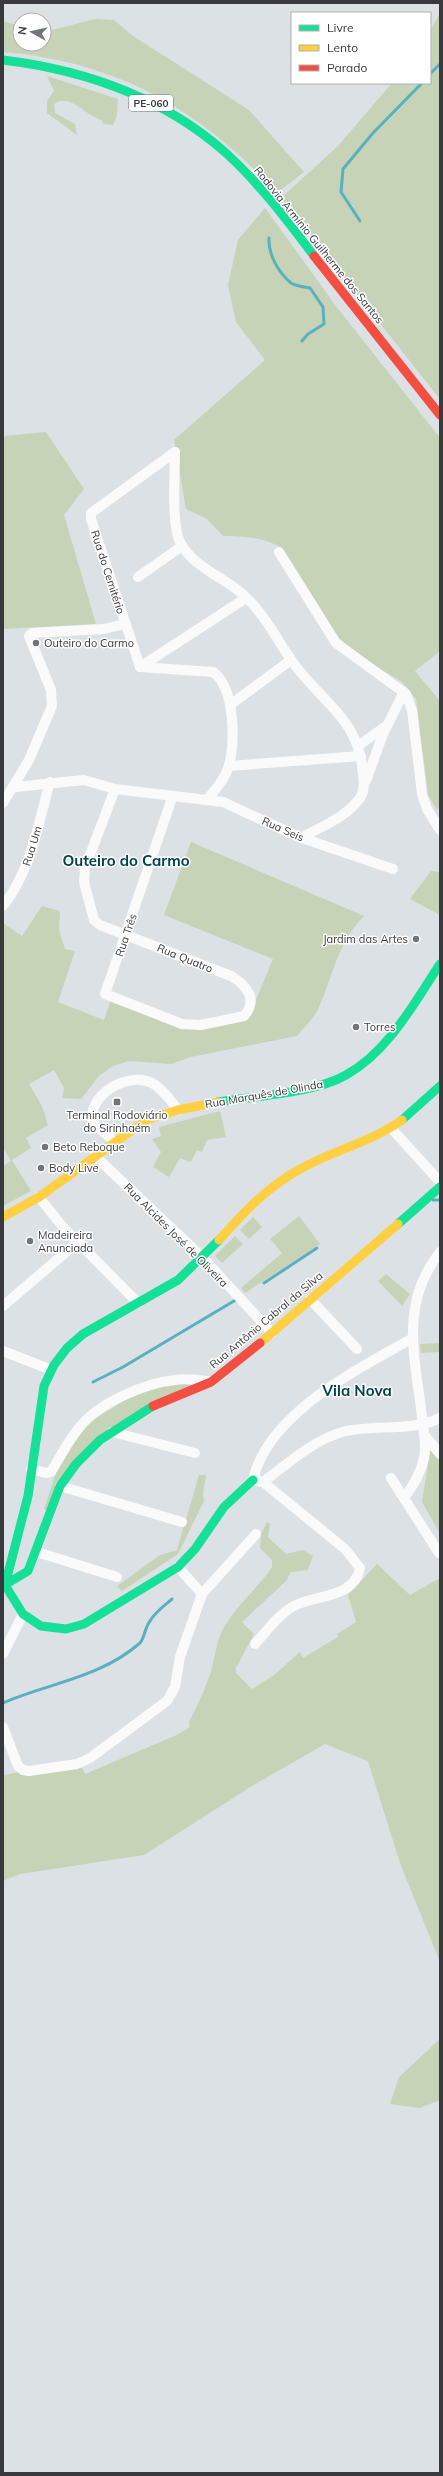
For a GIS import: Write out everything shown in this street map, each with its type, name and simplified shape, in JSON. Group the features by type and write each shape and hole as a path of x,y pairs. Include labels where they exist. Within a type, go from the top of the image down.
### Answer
{"street":[{"name":"Rodovia Armínio Guilherme dos Santos","path":"3,60 58,69 110,85 177,117 225,152 271,201 440,415"},
{"name":"Rua do Cemitério","path":"140,667 91,519 94,509 175,452 175,501 177,527 182,546"},
{"path":"138,577 182,546 197,561 246,598 291,660 341,715 360,751 363,791"},
{"path":"279,552 336,643 404,692 412,710 422,794 427,809 440,830"},
{"path":"140,667 246,598"},
{"name":"Rua do Cemitério","path":"3,803 29,760 52,706 50,690 29,636 32,633 104,629 126,624"},
{"path":"230,704 291,660"},
{"path":"140,667 213,672 219,676 225,688 232,713 231,743 228,766 208,799"},
{"path":"301,838 351,808 361,797 386,726 404,692"},
{"path":"228,766 360,751 386,726"},
{"path":"14,787 50,782 84,780 115,789"},
{"name":"Rua Um","path":"3,906 16,888 27,864 50,782"},
{"name":"Rua Seis","path":"115,789 172,798 208,799 223,802 301,838 392,869"},
{"name":"Rua Quatro","path":"115,789 86,862 84,882 94,920 100,925 231,976 243,983 249,990 251,998 250,1007 244,1016 201,1025 182,1024"},
{"name":"Rua Três","path":"172,798 105,994 182,1024"},
{"name":"Rua Marquês de Olinda","path":"3,1217 39,1198 114,1141 146,1120 178,1110 294,1091 332,1082 346,1075 373,1055 394,1032 439,967"},
{"path":"114,1141 94,1123 93,1106 98,1098 126,1081 133,1080 152,1083 178,1110"},
{"path":"440,1086 391,1128 304,1166 269,1188 241,1214 202,1257 178,1280 99,1323 79,1336 65,1348 49,1369 38,1412 28,1496 4,1586 23,1614 32,1621 47,1627 77,1626 178,1567 195,1549 224,1507 258,1481 331,1436 352,1430 422,1423 440,1418"},
{"path":"391,1128 440,1182"},
{"name":"Rua Alcides José de Oliveira","path":"95,1156 202,1257 272,1333"},
{"name":"Rua Antônio Cabral da Silva","path":"4,1586 25,1574 36,1552 60,1486 76,1464 100,1440 159,1402 211,1382 272,1333 440,1187"},
{"path":"39,1198 49,1213 138,1303"},
{"path":"3,1306 78,1242"},
{"path":"440,1252 424,1280 414,1312 411,1339 422,1423 426,1437 440,1454"},
{"path":"310,1299 357,1349"},
{"path":"258,1481 263,1453 286,1422 367,1364 411,1339"},
{"path":"3,1351 49,1369"},
{"path":"31,1469 46,1473 51,1472 66,1446 84,1422 101,1409 133,1391 177,1379 211,1382"},
{"path":"112,1432 195,1453"},
{"path":"404,1498 421,1471 426,1437"},
{"path":"391,1478 440,1553"},
{"path":"255,1644 291,1607 337,1593 348,1587 360,1568 345,1549 258,1481"},
{"path":"60,1486 182,1522"},
{"path":"3,1727 18,1766 23,1770 29,1771 83,1762 157,1710 172,1695 180,1657 202,1594 256,1534"},
{"path":"36,1552 117,1577"},
{"path":"178,1567 202,1594"},
{"path":"3,1654 23,1614"}],"green space":[{"path":"440,13 440,399 281,198 338,146 391,84 431,84 431,29"},
{"path":"95,19 114,20 133,36 249,110 304,172 277,193 248,163 218,137 187,114 154,95 120,79 84,66 45,57 3,52 3,21 12,24 12,52 52,52 52,30"},
{"path":"47,76 118,99 117,115 113,125 103,124 102,120 91,115 73,103 60,101 54,104 55,113 75,124 77,135 47,113 47,101 54,91"},
{"path":"265,208 336,306 440,438 440,651 415,671 440,701 440,806 437,810 428,795 416,699 402,682 366,660 336,636 282,548 261,539 223,536 207,519 186,509 174,440 265,360 236,322 228,285 238,240"},
{"path":"46,432 84,489 64,515 96,624 3,629 3,439 5,436"},
{"path":"191,842 364,916 348,937 342,948 317,1011 297,1036 191,1057 171,1064 129,1061 113,1066 99,1076 81,1099 62,1098 64,1088 54,1070 29,1084 42,1106 48,1125 26,1138 31,1148 12,1160 31,1191 3,1206 3,1166 11,1161 3,1148 3,923 22,936 42,906 60,911 59,930 65,949 75,951 58,1002 104,1020 111,1000 180,1027 250,1014 273,959 164,915"},
{"path":"431,871 440,872 440,915 410,899"},
{"path":"220,1111 226,1137 207,1140 202,1152 197,1150 191,1162 180,1158 169,1177 153,1167 161,1152 152,1139 161,1136 159,1127"},
{"path":"299,1216 320,1244 245,1293 241,1288 282,1253 270,1239"},
{"path":"253,1217 262,1227 249,1239 240,1230"},
{"path":"235,1236 243,1244 222,1263 215,1256"},
{"path":"386,1274 410,1294 402,1306 378,1281"},
{"path":"440,1343 440,1352 421,1353 420,1344"},
{"path":"176,1383 193,1385 100,1437 46,1510 44,1509 56,1473 84,1426 131,1396"},
{"path":"431,1446 440,1457 440,1534 422,1502"},
{"path":"199,1475 206,1475 203,1493 204,1501 178,1554 122,1591 117,1586 160,1555 177,1550"},
{"path":"267,1522 270,1524 268,1537 286,1554 303,1550 313,1556 308,1570 291,1572 286,1581 242,1622 254,1634 236,1668 236,1673 252,1689 274,1675 300,1652 303,1658 338,1637 337,1634 356,1622 348,1595 377,1564 410,1595 440,1578 440,1962 400,1863 368,1761 325,1744 252,1786 144,1855 20,1874 3,1881 3,1775 79,1762 85,1774 179,1734 190,1727 189,1722 208,1680 224,1627 235,1611 261,1582 272,1567 272,1560 260,1548 261,1534"},
{"path":"440,2039 440,2100 420,2108 390,2104 399,2077"}],"waterway":[{"path":"431,73 440,64"},
{"path":"360,221 341,192 343,169 373,133 421,84"},
{"path":"269,238 272,256 282,274 291,283 310,288 323,307 324,324 308,334 302,341"},
{"path":"433,1200 440,1200"},
{"path":"264,1283 317,1248"},
{"path":"93,1382 123,1367 239,1298"},
{"path":"3,1703 74,1679 125,1655 140,1643 152,1618 172,1599"}],"traffic: fast":[{"path":"3,60 64,71 93,79 122,89 176,116 202,133 226,153 250,177 294,229 314,256"},
{"path":"218,1102 302,1090 333,1081 346,1075 361,1065 388,1040 410,1010 440,964"},
{"path":"402,1120 440,1086"},
{"path":"398,1224 440,1187"},
{"path":"5,1585 28,1496 44,1386 54,1365 67,1348 83,1334 178,1280 219,1240"},
{"path":"3,1586 28,1571 60,1486 76,1464 100,1440 153,1406"},
{"path":"5,1585 23,1614 41,1626 66,1629 84,1624 178,1567 195,1549 224,1507 253,1480"}],"traffic: slow":[{"path":"3,1217 39,1197 146,1120 178,1110 218,1102"},
{"path":"219,1240 257,1200 290,1175 314,1162 378,1134 402,1120"},
{"path":"260,1343 398,1224"}],"traffic: jam":[{"path":"314,256 440,415"},
{"path":"153,1406 211,1382 260,1343"}],"place":[{"name":"Outeiro do Carmo","path":"36,643"},
{"name":"Jardim das Artes","path":"416,939"},
{"name":"Torres","path":"356,1027"},
{"name":"Terminal Rodoviário do Sirinhaém","path":"117,1102"},
{"name":"Beto Reboque","path":"45,1147"},
{"name":"Body Live","path":"41,1168"},
{"name":"Madeireira Anunciada","path":"30,1241"}],"district":[{"name":"Outeiro do Carmo","path":"126,860"},
{"name":"Vila Nova","path":"357,1390"}]}
